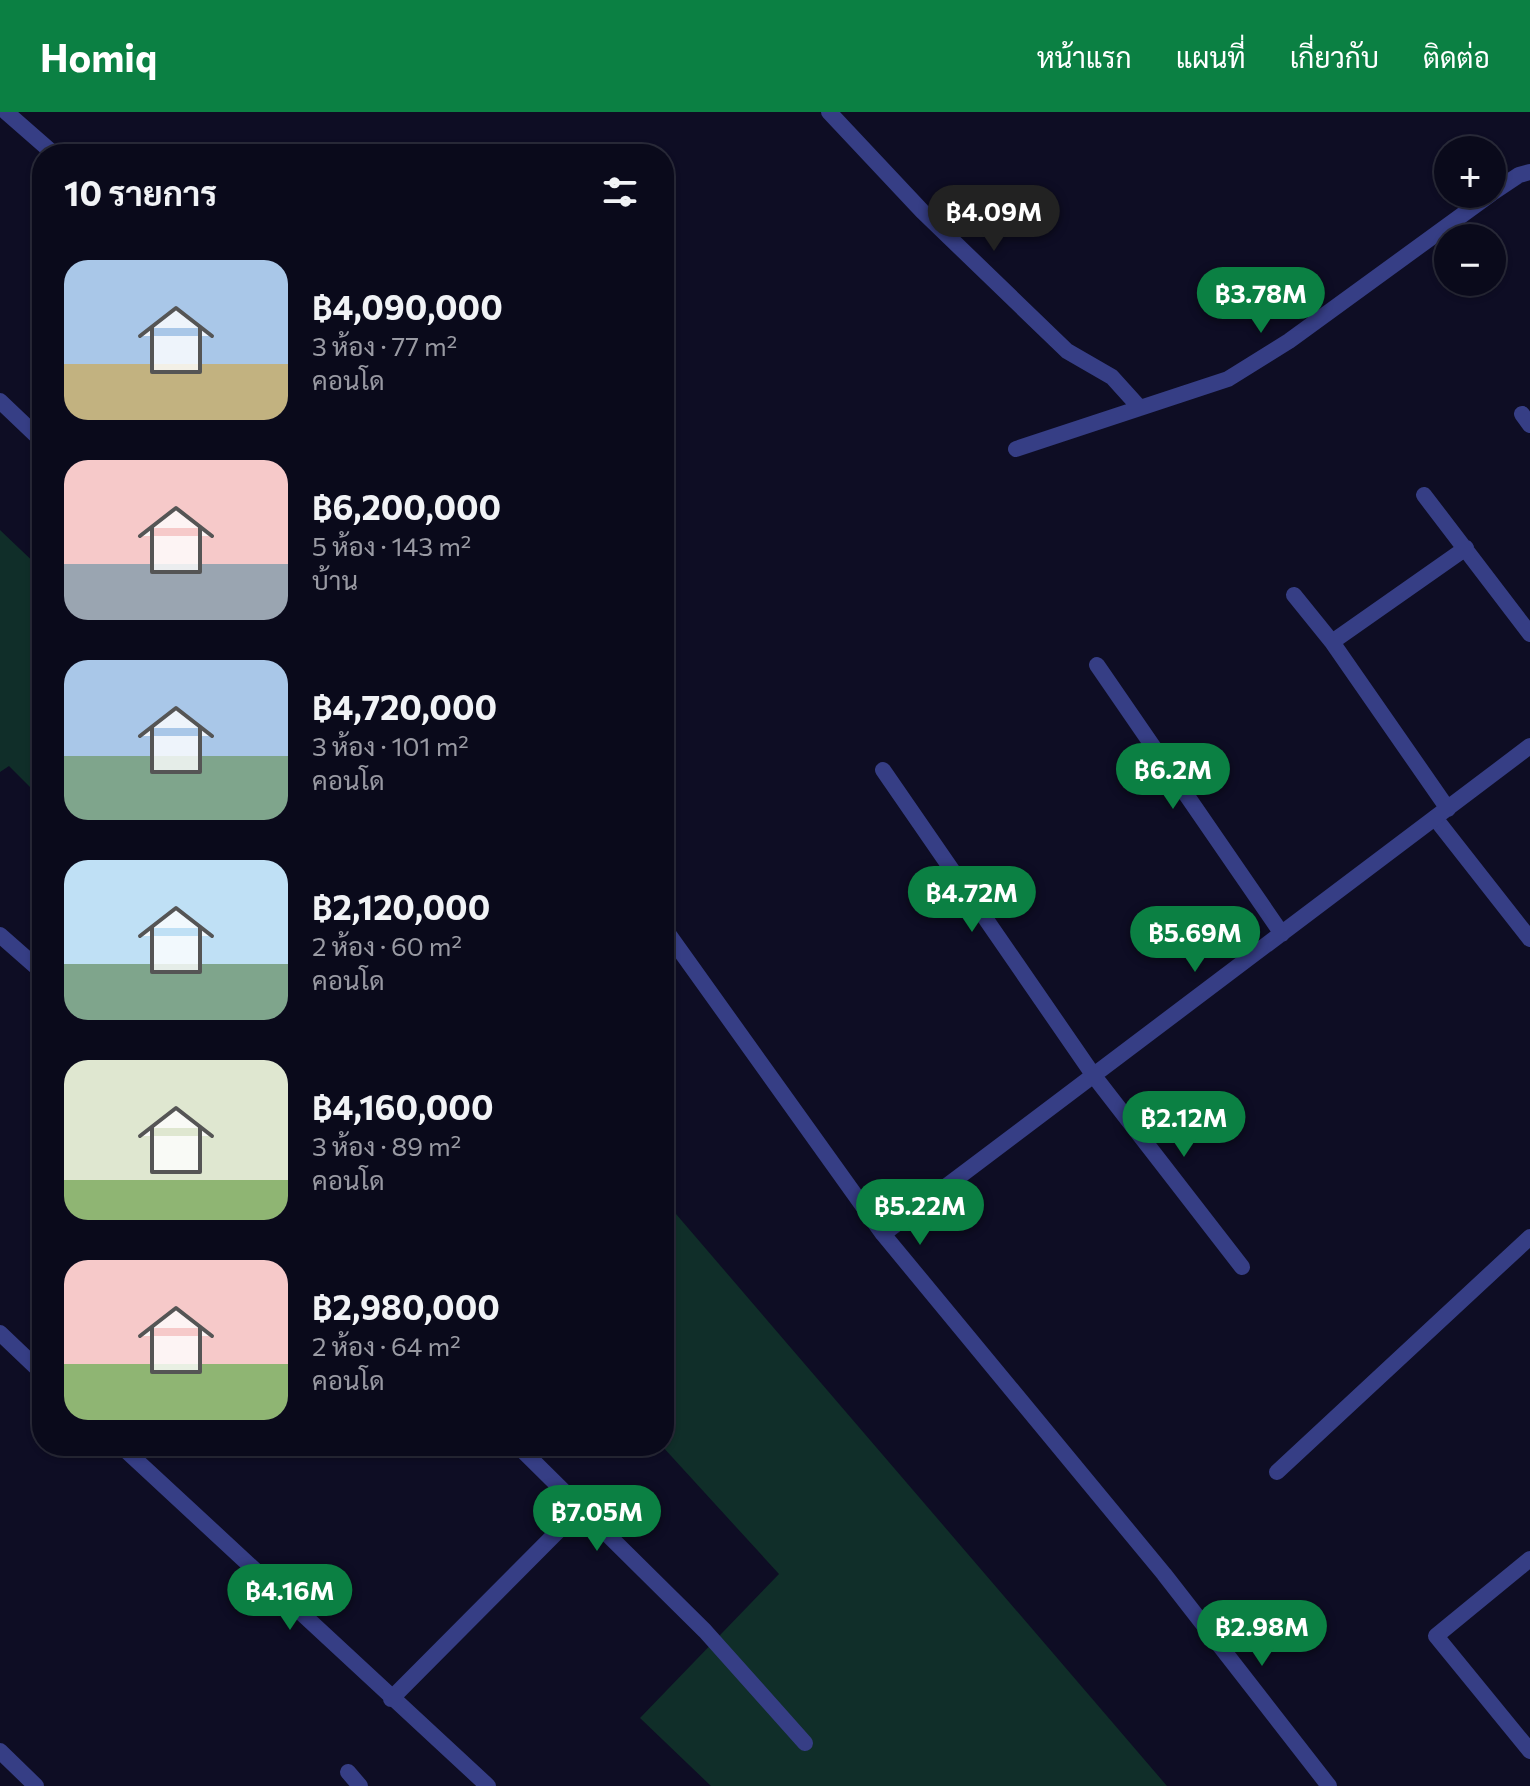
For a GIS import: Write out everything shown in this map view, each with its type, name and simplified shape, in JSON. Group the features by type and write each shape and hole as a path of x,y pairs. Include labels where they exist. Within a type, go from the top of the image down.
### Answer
{"street":[{"path":"6,112 43,144"},
{"path":"829,112 922,211 1067,351 1112,377 1140,408"},
{"path":"1506,184 1530,172"},
{"path":"1016,449 1228,379 1289,341 1473,208"},
{"path":"0,401 32,431"},
{"path":"1424,495 1530,634"},
{"path":"1332,642 1466,548"},
{"path":"1294,595 1332,642 1441,813 1530,939"},
{"path":"1097,665 1282,934"},
{"path":"883,1234 1530,746"},
{"path":"883,770 1094,1076 1242,1267"},
{"path":"0,935 32,963"},
{"path":"674,942 883,1234 1164,1574 1329,1786"},
{"path":"1277,1472 1530,1237"},
{"path":"0,1333 32,1363"},
{"path":"132,1456 488,1786"},
{"path":"528,1456 705,1631 805,1743"},
{"path":"391,1699 581,1508"},
{"path":"1530,1559 1436,1636 1530,1751"},
{"path":"0,1751 36,1786"},
{"path":"348,1772 360,1786"}],"green space":[{"path":"0,530 32,560 32,789 9,766 0,772"},
{"path":"674,1212 1167,1786 711,1786 640,1718 779,1574 671,1456 674,1456"}]}
